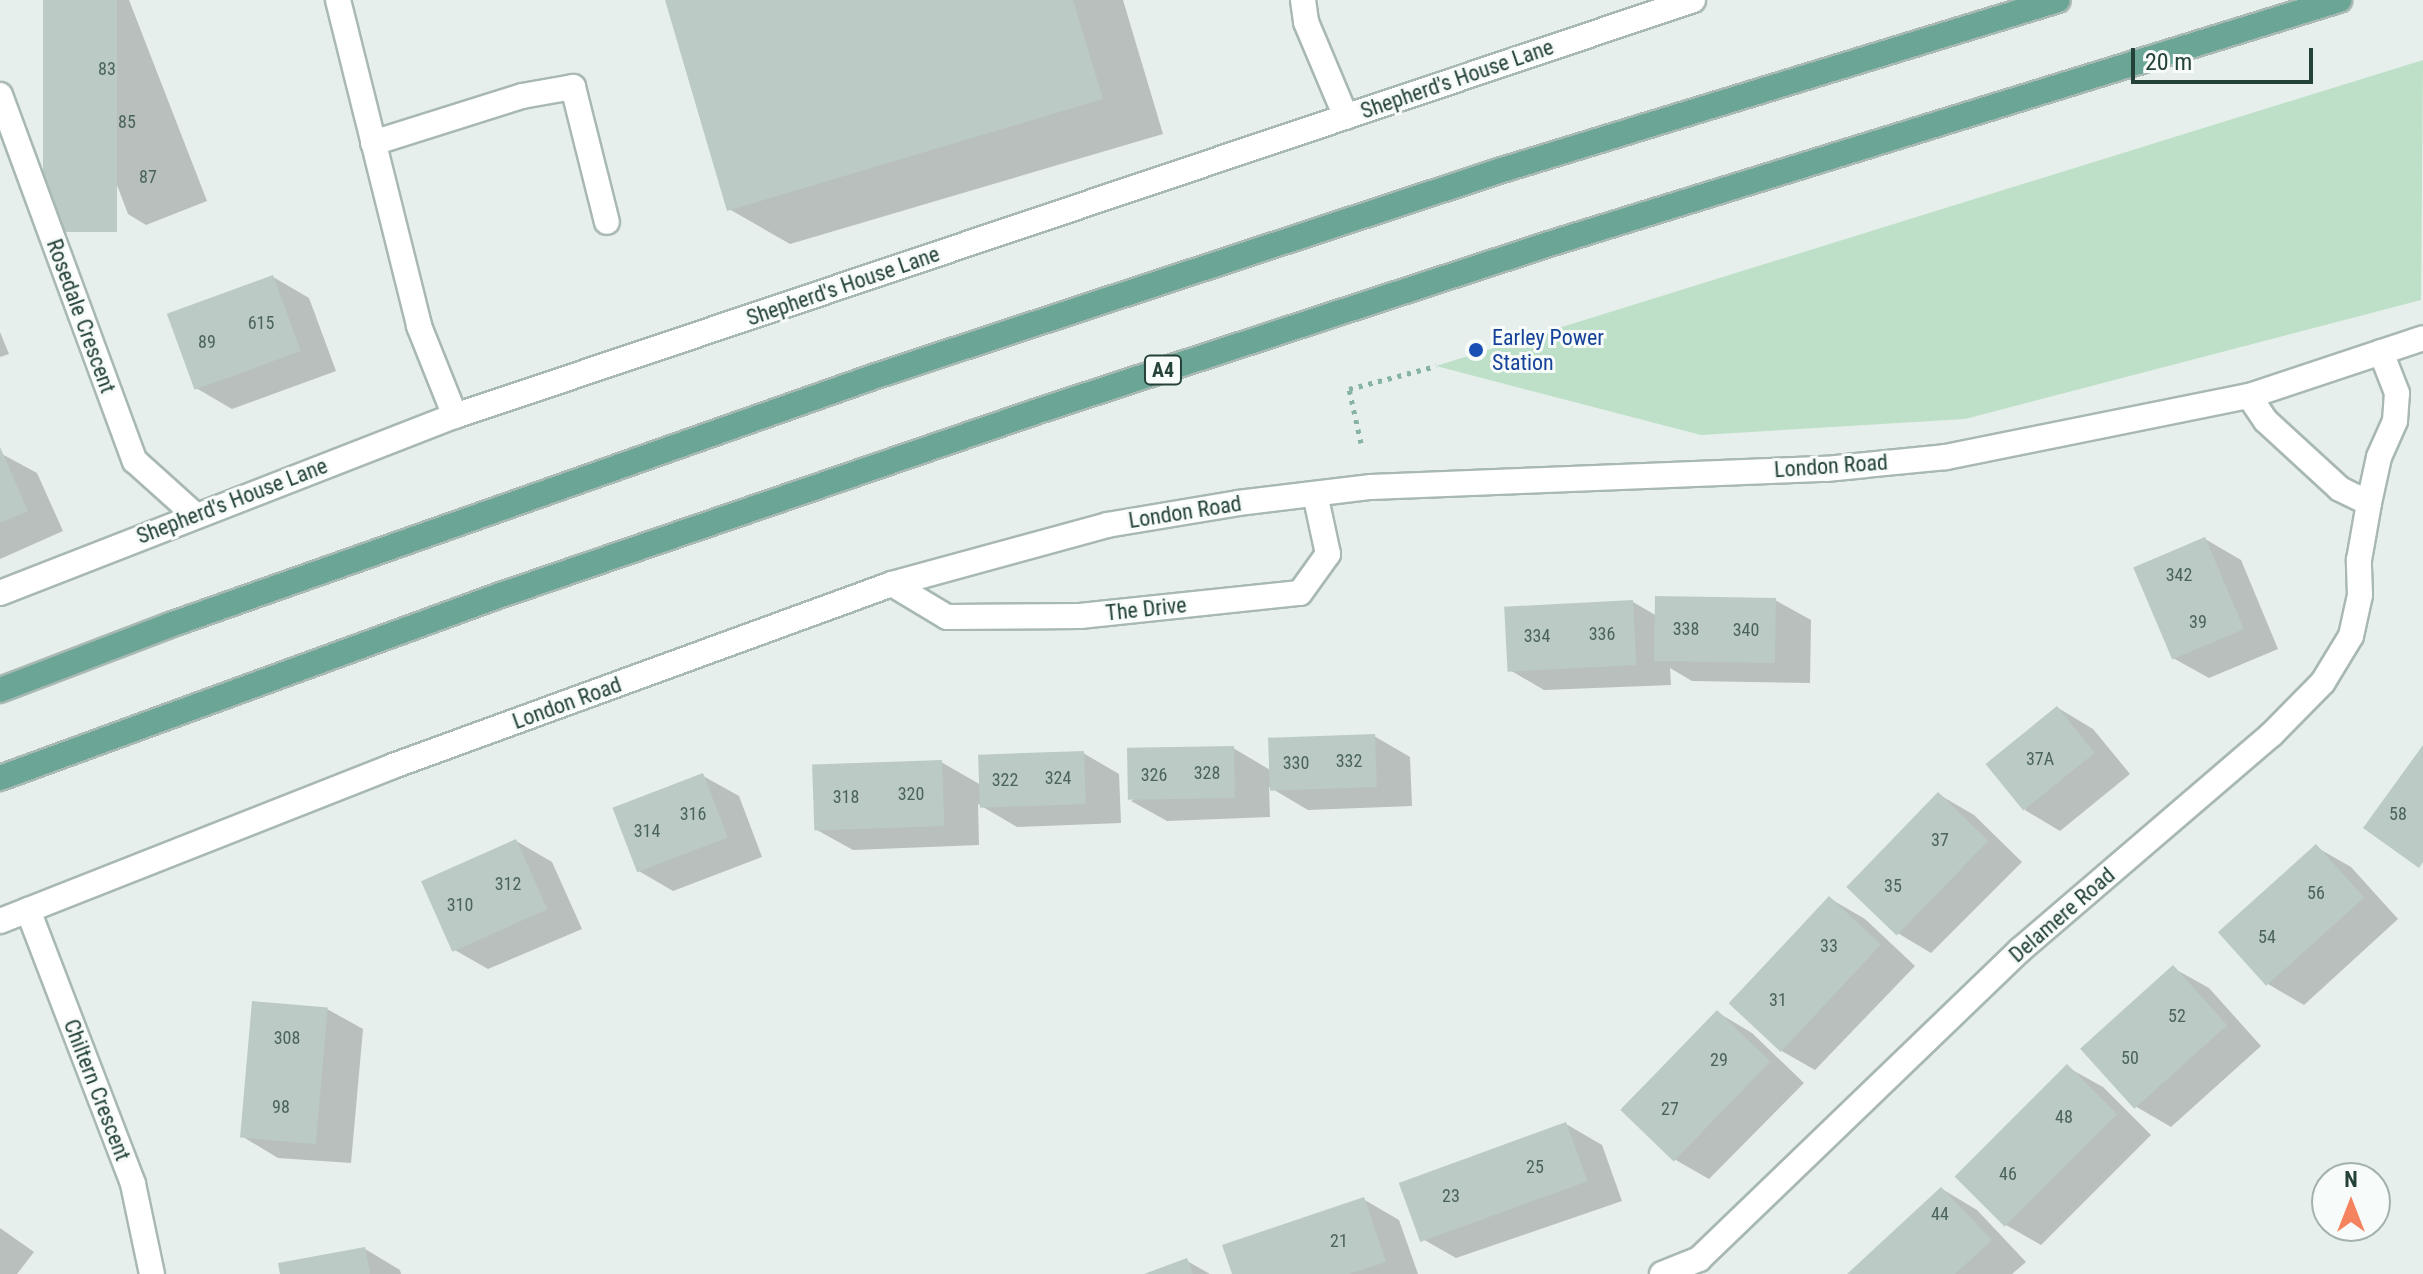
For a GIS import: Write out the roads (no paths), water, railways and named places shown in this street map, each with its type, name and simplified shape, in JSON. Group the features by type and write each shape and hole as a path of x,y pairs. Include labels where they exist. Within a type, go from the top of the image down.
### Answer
{"main road":[{"path":"0,690 170,625 876,376 1487,175 2058,0"},
{"name":"A4","path":"0,778 483,601 1038,411 1552,243 2339,0"}],"street":[{"path":"338,0 419,326 455,416"},
{"path":"1303,0 1306,22 1346,117"},
{"name":"Shepherd's House Lane","path":"0,593 455,416 1693,0"},
{"path":"373,143 522,96 573,87 607,222"},
{"name":"Rosedale Crescent","path":"0,95 135,461 195,515"},
{"name":"London Road","path":"0,921 393,766 892,584 1107,525 1238,503 1371,487 1826,469 1946,457 2249,396 2423,338"},
{"name":"Delamere Road","path":"1662,1274 1699,1259 2020,950 2271,735 2323,682 2351,636 2360,595 2359,560 2369,503 2379,457 2395,421 2397,393 2381,352"},
{"path":"2249,396 2266,421 2340,489 2369,503"},
{"name":"The Drive","path":"892,584 947,617 1080,616 1300,593 1328,554 1315,494"},
{"name":"Chiltern Crescent","path":"28,910 133,1184 152,1274"}],"place":[{"name":"Earley Power Station","path":"1476,350"}]}
